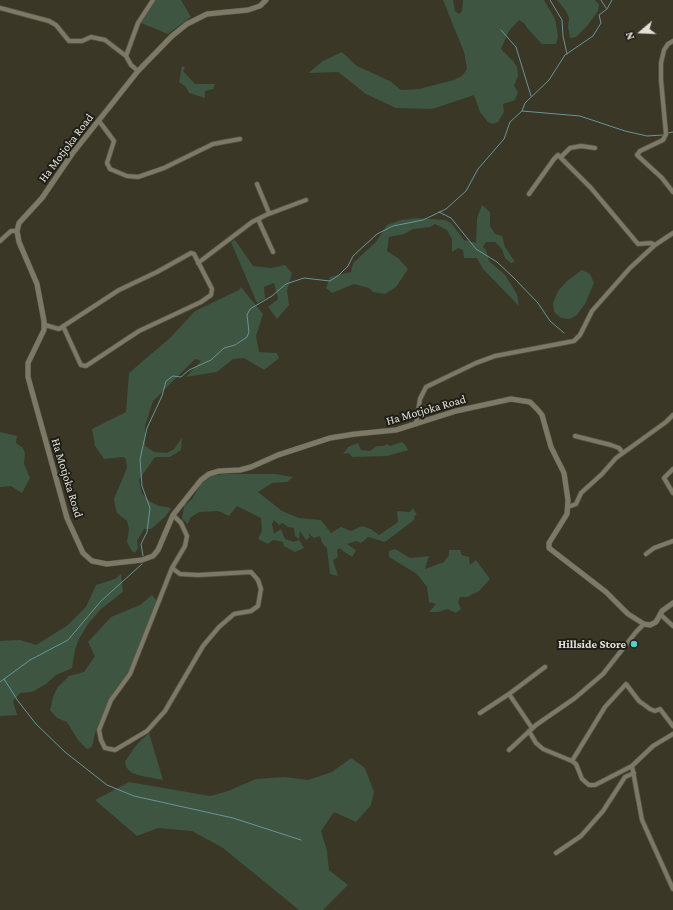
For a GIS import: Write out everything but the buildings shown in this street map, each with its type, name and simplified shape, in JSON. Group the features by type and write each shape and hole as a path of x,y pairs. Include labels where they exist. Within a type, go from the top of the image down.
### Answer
{"street":[{"path":"126,56 138,23 153,0"},
{"name":"Ha Motjoka Road","path":"17,231 19,223 42,198 72,154 138,71 172,36 192,21 207,14 254,8 266,0"},
{"path":"0,8 48,21 56,25 69,41 82,41 91,37 106,40 126,56 131,65 138,71"},
{"path":"673,41 668,44 664,50 661,63 666,134 663,140 640,151 637,155 662,178 673,192"},
{"path":"99,121 114,141 108,163 110,169 127,176 138,177 164,168 213,144 240,139"},
{"path":"561,157 570,148 581,146 595,148"},
{"path":"530,194 558,155 591,188 638,244 652,243 655,245"},
{"path":"257,184 269,214"},
{"path":"198,263 234,235 258,219 306,200"},
{"path":"258,219 273,252"},
{"path":"0,241 11,232 17,231 18,242 36,284 45,325 56,329 119,290 191,254 194,254 212,289 211,295 201,302 139,331 90,364 83,366 63,326"},
{"path":"416,424 420,399 426,387 476,363 495,356 574,341 580,335 592,311 603,297 630,268 655,245 673,233"},
{"name":"Ha Motjoka Road","path":"45,325 43,334 29,357 28,377 67,518 83,552 92,561 102,564 128,562 153,556 158,550 173,515 201,480 209,474 246,469 278,455 330,438 355,434 384,432 416,424 442,415 511,399 530,402 542,415 551,447 564,473 568,507 565,519 549,543 549,548 606,592 628,614 644,624"},
{"path":"568,507 576,504 581,493 622,453 666,422 673,415"},
{"path":"575,436 611,445 619,448 622,453"},
{"path":"673,469 664,478 673,493"},
{"path":"172,568 180,574 198,575 251,572 258,580 261,589 258,606 251,611 234,614 219,627 203,646 165,711 147,731 116,750 105,748 101,740 99,730 111,700 130,674 172,568 185,546 187,536 181,523 173,515"},
{"path":"646,554 654,548 673,541"},
{"path":"509,750 530,730 575,698 603,674 636,632 644,624 650,625 661,615 662,611 673,603"},
{"path":"661,615 673,626"},
{"path":"480,713 509,694 544,667"},
{"path":"572,761 605,707 626,684 639,701 655,711 660,709 673,726"},
{"path":"509,694 536,743 543,749 576,764 582,779 590,786 600,783 632,766 653,746 673,734"},
{"path":"632,766 642,820 673,889"},
{"path":"556,853 581,836 603,812 625,777 634,773"}],"green space":[{"path":"155,0 181,0 191,17 168,34 141,23"},
{"path":"443,0 453,0 455,11 459,14 462,11 463,0 544,0 555,19 558,36 556,44 542,44 525,24 519,20 509,31 501,49 517,67 518,76 514,86 518,92 515,100 503,104 504,112 498,122 492,124 488,122 480,112 474,95 432,109 396,108 366,94 338,72 308,73 323,61 342,52 357,66 390,81 401,90 419,89 454,80 462,76 467,69 464,52"},
{"path":"557,0 595,0 599,5 598,11 588,25 576,37 570,38 568,27 569,18 566,11"},
{"path":"182,66 185,67 183,71 195,84 215,84 213,89 205,91 205,98 189,93 186,87 179,82"},
{"path":"482,205 490,212 490,226 495,234 502,236 505,247 515,262 511,263 505,258 502,249 495,242 486,242 483,247 486,250 489,261 505,275 517,294 519,306 483,269 477,258 464,258 463,250 458,248 452,252 452,239 447,230 435,224 430,227 413,229 404,234 389,237 387,251 398,258 408,269 396,287 385,294 373,292 369,288 354,284 332,293 326,288 330,277 351,272 353,263 376,242 387,225 401,220 417,218 445,220 451,223 464,240 476,243 477,218"},
{"path":"235,240 253,266 271,268 285,265 292,273 287,291 289,305 277,319 268,307 278,299 274,283 264,287 265,299 257,303 231,242"},
{"path":"582,270 590,274 594,283 585,304 577,315 570,319 561,318 554,312 553,303 558,291 567,281"},
{"path":"241,287 263,314 256,336 259,352 277,353 279,358 264,370 244,358 233,359 217,372 186,377 201,361 195,359 153,401 145,426 145,446 154,452 167,453 174,449 182,438 181,450 170,457 155,457 139,480 142,493 149,501 159,506 168,507 171,509 165,517 151,529 144,529 137,541 138,548 135,553 132,551 127,542 129,529 127,521 117,513 114,499 127,468 126,459 123,457 104,459 95,446 92,429 126,412 129,373 170,338 195,311 239,290"},
{"path":"0,432 17,436 16,443 23,448 25,453 24,464 30,478 22,493 11,486 0,487"},
{"path":"402,442 408,450 387,456 352,457 349,453 343,454 348,447 358,443 361,450 370,451 377,446 388,444 390,446"},
{"path":"223,474 275,474 293,477 287,482 272,483 258,492 282,511 299,518 321,520 331,533 341,527 351,531 362,526 371,529 379,535 398,522 397,511 410,512 413,508 417,515 415,515 414,520 385,542 368,537 361,543 356,541 347,544 356,550 352,557 339,548 337,550 338,557 333,560 338,576 330,574 327,548 322,543 320,536 314,538 308,533 310,537 306,540 300,531 299,539 295,536 294,528 288,527 282,523 279,525 274,520 272,524 274,534 281,529 285,539 294,542 299,540 304,548 295,552 284,546 283,542 273,540 268,544 258,539 262,531 261,518 237,506 229,516 218,511 199,512 190,518 188,524 182,519 184,506 192,499 201,484 211,476"},
{"path":"395,549 410,558 429,556 425,569 444,562 449,555 449,550 460,550 462,555 469,557 470,565 476,560 490,579 479,591 467,597 460,597 458,602 461,609 456,613 448,609 438,612 429,612 436,604 429,602 427,587 417,574 389,557 389,551"},
{"path":"121,574 123,592 101,609 88,624 79,639 75,650 72,668 56,675 46,684 32,692 20,693 13,701 17,715 0,716 0,641 20,640 36,645 68,625 86,607 96,585 115,579"},
{"path":"152,595 157,601 134,661 125,677 112,694 95,733 92,747 87,749 78,740 67,722 57,718 50,710 53,697 57,688 69,676 84,672 95,656 88,642 111,617 140,605"},
{"path":"149,733 163,780 132,773 126,767 125,761 138,743"},
{"path":"351,758 365,768 374,792 371,805 356,822 334,812 321,831 327,851 329,870 348,885 323,910 299,910 223,848 192,831 158,828 137,836 95,800 129,782 210,796 228,791 256,779 284,777 308,780 332,772"}],"waterway":[{"path":"550,0 562,20 563,36 567,54"},
{"path":"601,0 606,8"},
{"path":"143,556 141,544 147,532 150,508 142,486 140,459 147,428 162,396 166,381 173,376 181,377 189,370 211,360 224,348 235,345 247,337 249,332 247,315 250,309 272,296 286,284 304,278 330,281 339,275 348,266 353,256 377,234 393,226 423,220 446,209 466,191 478,169 504,139 510,122 522,111 525,103 549,80 565,55 593,36 601,23 599,15 607,9 612,0"},
{"path":"501,30 516,47 531,96"},
{"path":"522,111 580,116 625,131 647,136 663,135"},
{"path":"668,133 673,132"},
{"path":"439,212 451,218 476,249 497,262 514,278 538,303 550,321 564,333"},
{"path":"0,682 30,660 68,640 101,601 142,564"},
{"path":"4,679 18,701 36,724 65,752 107,785 134,796 233,818 301,840"}],"place":[{"name":"Hillside Store","path":"634,644"}]}
